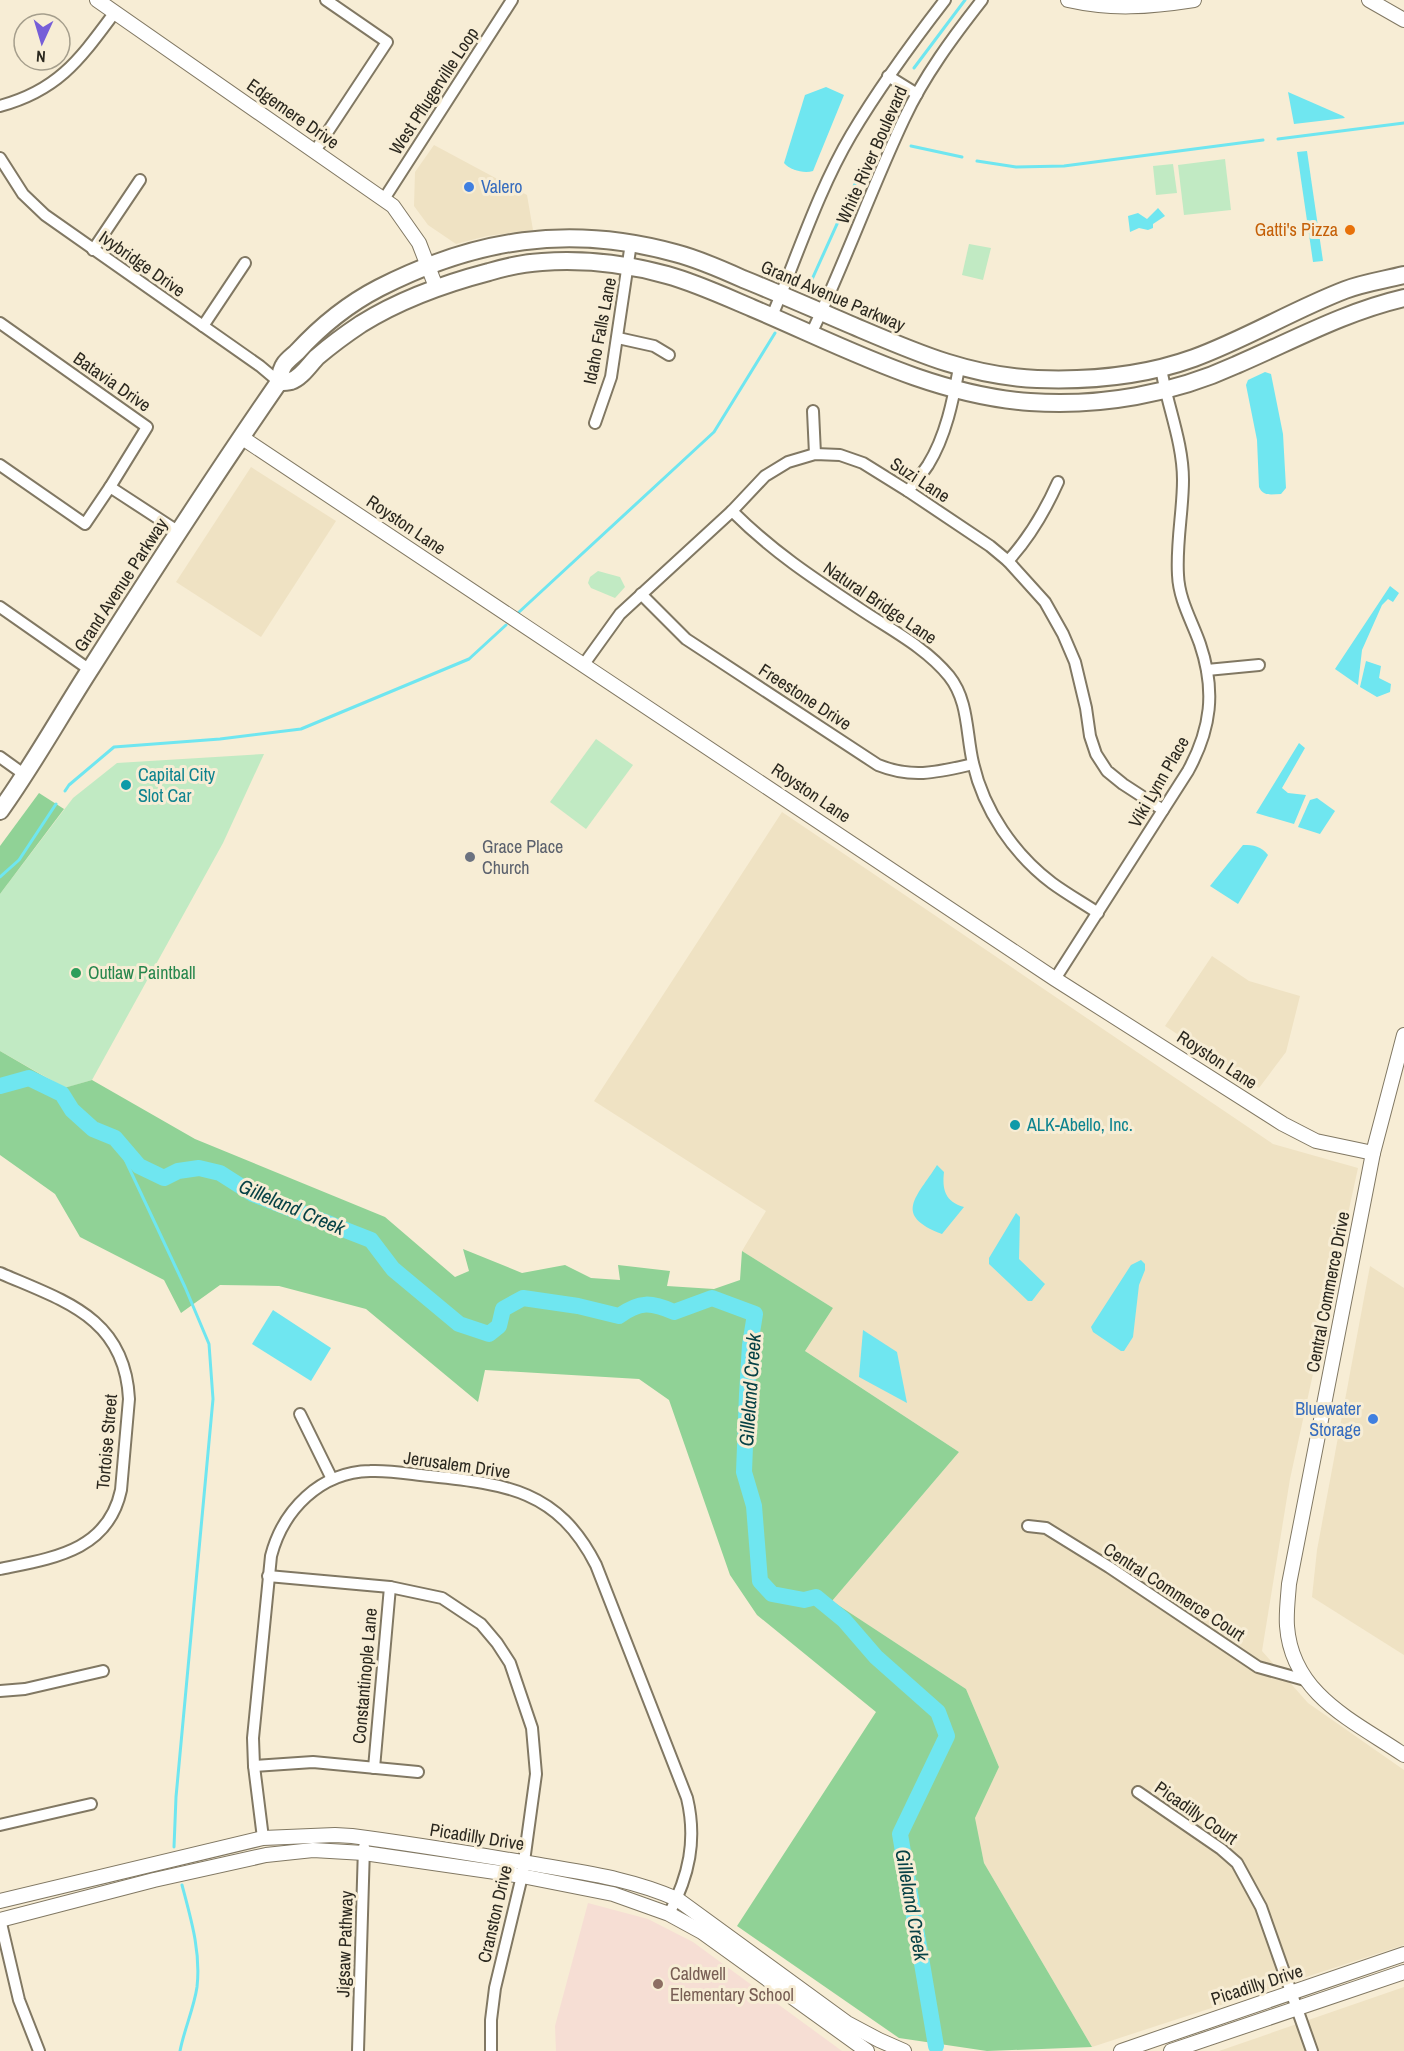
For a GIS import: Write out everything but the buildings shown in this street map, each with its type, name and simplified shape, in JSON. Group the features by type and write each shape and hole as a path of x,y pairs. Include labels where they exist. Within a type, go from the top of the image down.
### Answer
{"main road":[{"name":"Grand Avenue Parkway","path":"0,810 25,775 90,669 179,532 279,382 282,366 321,328 367,294 428,264 514,242 580,238 619,240 692,258 911,351 959,368 1036,379 1079,379 1161,368 1192,359 1226,345 1348,289 1404,275"},
{"path":"279,382 293,381 338,340 379,314 436,287 517,264 542,262 589,261 679,278 894,369 955,390 1030,402 1064,403 1117,399 1190,383 1236,366 1333,320 1404,298"}],"street":[{"name":"Edgemere Drive","path":"97,0 384,199 403,219 419,243 436,287"},
{"path":"315,151 387,42 326,0"},
{"name":"West Pflugerville Loop","path":"384,199 512,0"},
{"name":"White River Boulevard","path":"772,316 813,213 850,137 888,76 945,0"},
{"name":"White River Boulevard","path":"811,334 904,118 950,42 982,0"},
{"path":"1068,0 1128,8 1194,0"},
{"path":"1368,0 1404,20"},
{"path":"0,106 27,98 62,77 79,60 115,12"},
{"path":"888,76 917,94"},
{"name":"Ivybridge Drive","path":"0,158 23,194 45,216 261,366 279,382"},
{"path":"93,250 140,180"},
{"name":"Idaho Falls Lane","path":"595,423 611,377 631,243"},
{"path":"203,326 245,263"},
{"name":"Batavia Drive","path":"0,322 147,427 111,487"},
{"path":"618,338 654,346 669,355"},
{"path":"908,491 928,465 938,444 955,390 959,368"},
{"name":"Viki Lynn Place","path":"1055,979 1199,751 1207,725 1209,698 1207,670 1200,643 1185,610 1178,575 1183,479 1181,457 1161,368"},
{"path":"813,411 815,454"},
{"name":"Royston Lane","path":"241,437 1055,979 1300,1134 1334,1146 1373,1153"},
{"name":"Suzi Lane","path":"584,664 620,614 732,511 765,476 788,462 815,454 840,455 863,463 908,491 990,546 1008,561 1045,602 1076,662 1090,736 1096,754 1107,771 1163,810"},
{"path":"0,465 85,524 111,487 179,532"},
{"path":"1008,561 1037,524 1058,482"},
{"name":"Natural Bridge Lane","path":"732,511 763,542 927,653 950,677 964,704 973,764 996,820 1010,842 1052,883 1098,913"},
{"name":"Freestone Drive","path":"641,594 686,639 878,765 892,770 920,774 973,764"},
{"path":"0,607 90,669"},
{"path":"1207,670 1259,665"},
{"path":"0,757 25,775"},
{"name":"Central Commerce Drive","path":"1404,1035 1373,1153 1289,1584 1287,1627 1294,1661 1305,1680 1321,1699 1404,1755"},
{"name":"Tortoise Street","path":"0,1273 78,1308 99,1324 121,1356 129,1399 121,1490 118,1503 106,1527 79,1547 46,1559 0,1569"},
{"path":"300,1414 332,1479"},
{"name":"Jerusalem Drive","path":"263,1838 253,1738 268,1576 275,1541 288,1516 308,1494 332,1479 369,1471 487,1482 513,1488 553,1510 574,1530 597,1565 687,1798 693,1830 690,1863 669,1914"},
{"name":"Central Commerce Court","path":"1028,1526 1046,1528 1109,1567 1258,1667 1305,1680"},
{"name":"Cranston Drive","path":"268,1576 390,1587 442,1598 481,1624 510,1663 532,1728 536,1774 523,1869 495,1988 491,2020 492,2051"},
{"name":"Constantinople Lane","path":"374,1768 390,1587"},
{"path":"0,1691 25,1689 103,1671"},
{"path":"254,1766 313,1762 418,1772"},
{"name":"Picadilly Court","path":"1138,1792 1221,1849 1237,1863 1261,1907 1312,2051"},
{"path":"0,1825 91,1804"},
{"name":"Picadilly Drive","path":"0,1901 263,1838 335,1834 365,1838 523,1869 613,1894 669,1914 702,1932 867,2051"},
{"name":"Jigsaw Pathway","path":"358,2051 365,1838"},
{"name":"Picadilly Drive","path":"0,1920 154,1880 266,1855 313,1850 619,1878 648,1886 677,1899 848,2023 876,2046 904,2051"},
{"path":"0,1920 20,2000 39,2051"},
{"name":"Picadilly Drive","path":"1121,2051 1404,1954"},
{"name":"Picadilly Drive","path":"1171,2051 1404,1972"}],"shaded area":[{"path":"434,145 527,195 533,230 487,236 456,244 428,225 414,206 415,172"},
{"path":"251,467 336,521 261,637 176,582"},
{"path":"782,812 1273,1144 1358,1168 1290,1479 1262,1651 1308,1703 1404,1770 1404,1945 1092,2047 984,1863 974,1818 999,1767 966,1689 832,1601 959,1452 805,1351 833,1308 742,1251 766,1211 594,1101"},
{"path":"1212,956 1249,981 1300,996 1286,1052 1259,1088 1165,1026"},
{"name":"Bluewater Storage","path":"1370,1266 1404,1288 1404,1655 1312,1597 1317,1550"},
{"name":"Caldwell Elementary School","path":"588,1903 648,1919 693,1942 842,2051 556,2051 555,2026"},
{"path":"1404,1987 1404,2051 1219,2051"}],"green space":[{"path":"1225,159 1231,210 1184,215 1178,165"},
{"path":"1173,164 1177,193 1156,195 1153,166"},
{"path":"969,244 991,248 983,280 962,275"},
{"path":"598,571 620,577 625,587 615,598 591,588 588,583 590,577"},
{"path":"596,739 633,765 586,829 550,802"},
{"name":"Outlaw Paintball","path":"264,754 223,843 92,1080 65,1088 0,1051 0,894 73,798 117,763"},
{"path":"39,793 64,809 0,894 0,846"},
{"path":"0,1051 64,1088 92,1080 195,1139 385,1217 455,1277 469,1271 463,1249 522,1273 565,1265 591,1278 620,1280 618,1265 670,1271 667,1286 714,1289 740,1280 742,1251 833,1308 805,1351 959,1452 832,1601 966,1689 999,1767 975,1818 984,1863 1092,2047 987,2051 899,2038 737,1926 876,1712 757,1615 730,1575 669,1400 639,1379 485,1370 478,1402 366,1309 279,1286 220,1285 181,1313 164,1280 80,1237 55,1194 0,1155"}],"water":[{"path":"826,87 844,95 813,171 801,172 784,163 805,95"},
{"path":"1288,92 1343,116 1345,118 1294,124"},
{"path":"1307,151 1323,261 1313,262 1297,152"},
{"path":"1158,208 1165,216 1153,224 1153,228 1148,230 1139,228 1130,232 1128,216 1138,213 1147,219"},
{"path":"1265,372 1271,374 1283,434 1286,488 1281,494 1265,494 1259,487 1257,440 1246,385 1248,380"},
{"path":"1390,586 1399,593 1393,602 1388,599 1382,605 1362,650 1358,685 1335,669"},
{"path":"1366,661 1381,666 1379,678 1391,684 1390,692 1377,697 1360,687"},
{"path":"1299,743 1305,748 1282,788 1288,793 1306,795 1294,824 1256,813"},
{"path":"1317,798 1335,811 1320,834 1298,827 1310,800"},
{"path":"1243,845 1257,847 1268,855 1238,904 1210,886"},
{"path":"937,1165 944,1172 946,1194 953,1202 964,1207 942,1234 917,1220 913,1212 913,1204 917,1196"},
{"path":"1016,1213 1020,1217 1019,1259 1045,1284 1032,1301 1028,1301 989,1264 989,1258"},
{"path":"1141,1260 1145,1264 1145,1270 1139,1285 1133,1337 1124,1351 1121,1351 1093,1332 1091,1327 1131,1265"},
{"path":"273,1310 331,1348 311,1381 252,1344"},
{"path":"863,1330 897,1352 907,1403 859,1377"}],"waterway":[{"path":"914,68 965,0"},
{"path":"809,286 893,100"},
{"path":"1278,139 1404,123"},
{"path":"977,161 1016,167 1064,166 1263,140"},
{"path":"874,143 884,142"},
{"path":"911,146 962,157"},
{"path":"518,613 714,432 775,333"},
{"path":"65,791 114,747 220,739 301,729 469,659 506,625"},
{"path":"0,877 19,860 56,804"},
{"name":"Gilleland Creek","path":"0,1086 29,1078 62,1094 72,1110 93,1129 115,1138 139,1166 164,1178 178,1171 199,1168 220,1173 253,1194 371,1240 393,1269 459,1324 489,1334 499,1326 503,1309 523,1298 578,1306 619,1316 633,1308 646,1305 659,1306 674,1312 712,1298 755,1314 750,1345 744,1472 754,1506 760,1581 772,1594 804,1600 816,1597 844,1620 876,1657 938,1712 947,1736 900,1834 936,2046"},
{"path":"115,1138 185,1287 209,1344 213,1399 176,1797 174,1847"},
{"path":"180,2051 196,1995 198,1974 194,1936 182,1885"}],"place":[{"name":"Valero","path":"469,187"},
{"name":"Gatti's Pizza","path":"1350,230"},
{"name":"Capital City Slot Car","path":"126,785"},
{"name":"Grace Place Church","path":"470,857"},
{"name":"Outlaw Paintball","path":"76,973"},
{"name":"ALK-Abello, Inc.","path":"1015,1125"},
{"name":"Bluewater Storage","path":"1373,1419"},
{"name":"Caldwell Elementary School","path":"658,1984"}]}
